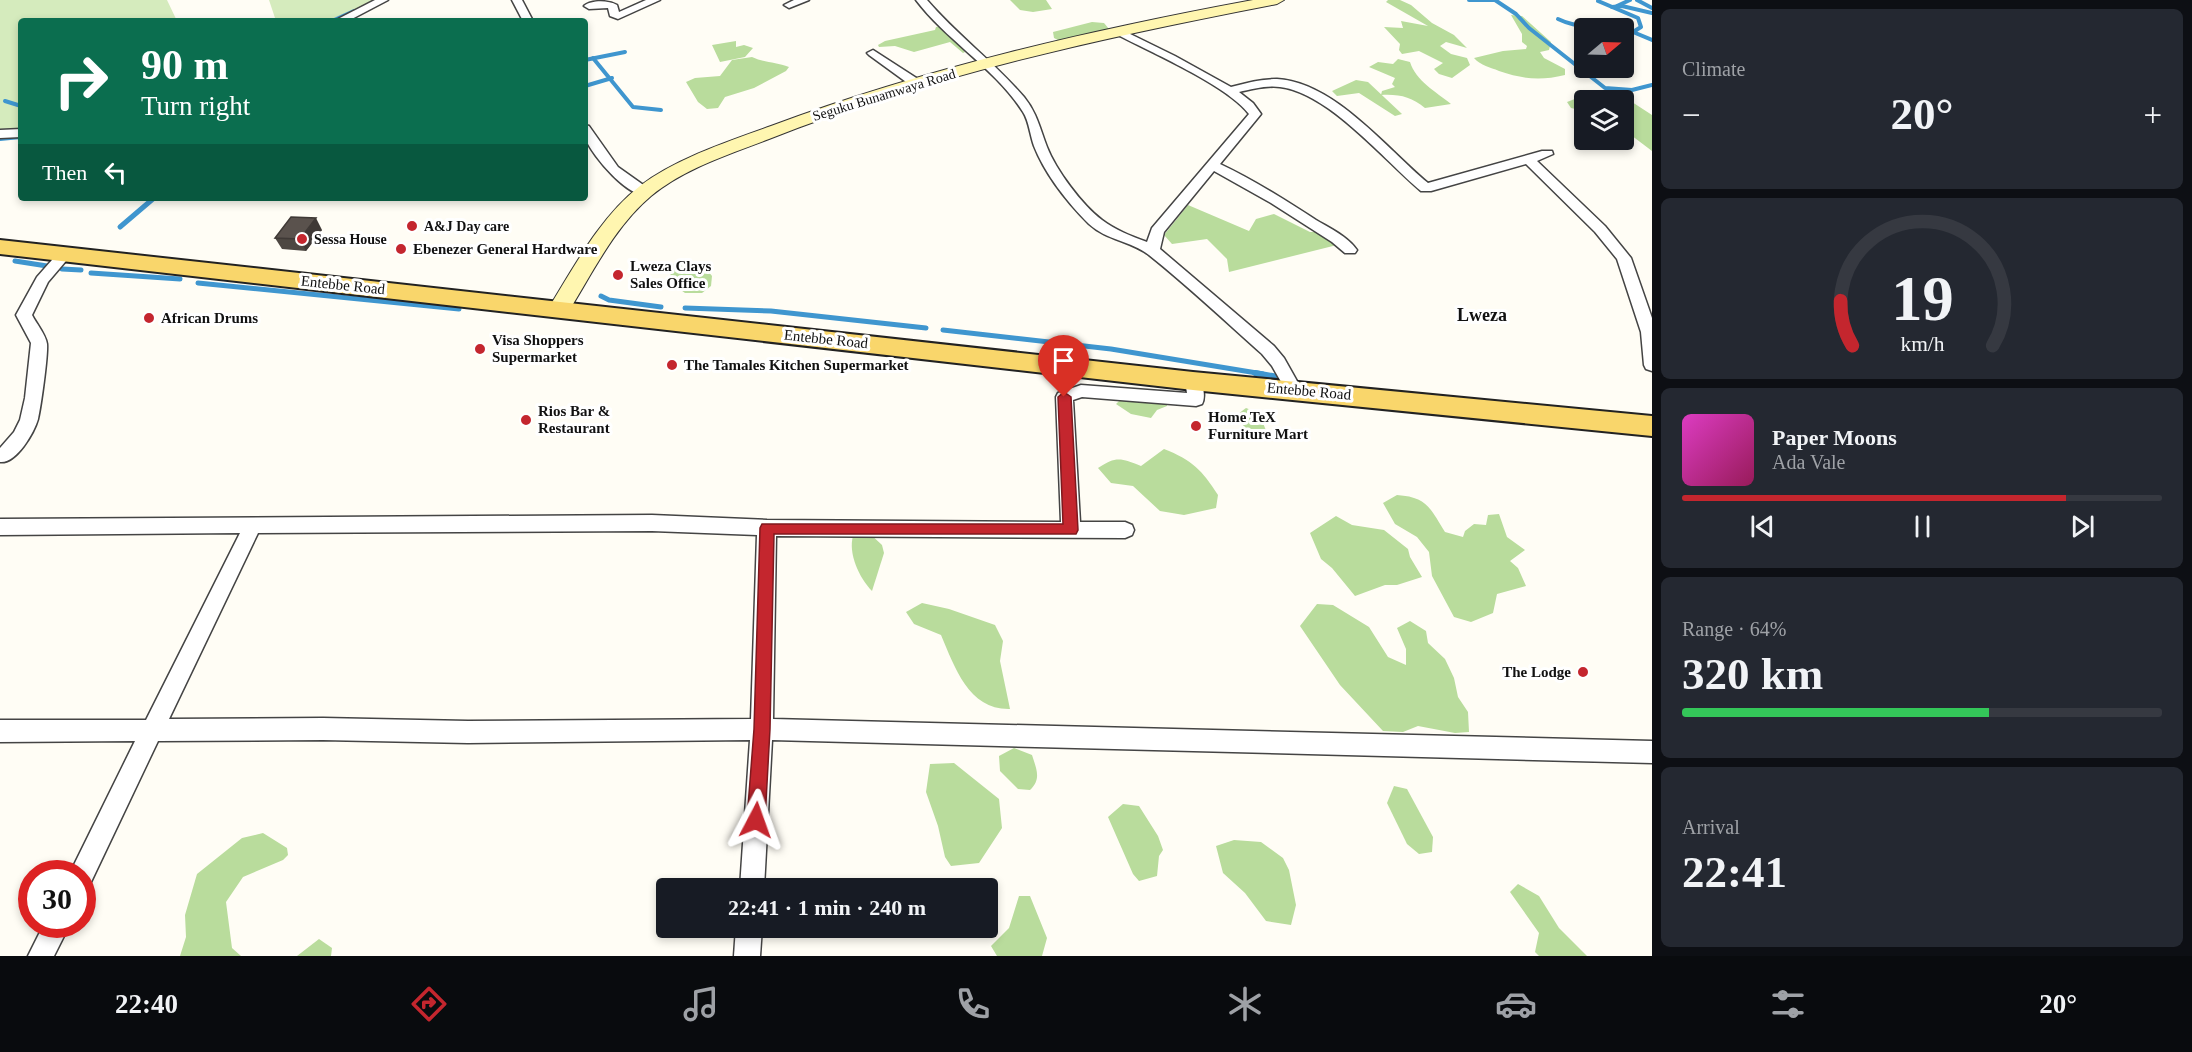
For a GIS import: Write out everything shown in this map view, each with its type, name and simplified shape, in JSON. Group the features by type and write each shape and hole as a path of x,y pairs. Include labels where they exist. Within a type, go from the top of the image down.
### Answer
{"main road":[{"name":"Seguku Bunamwaya Road","path":"559,309 620,218 644,192 665,178 765,134 987,63 1177,18 1277,0"},
{"name":"Entebbe Road","path":"0,247 1193,381 1652,426"}],"street":[{"path":"345,18 383,0"},
{"path":"517,0 526,18"},
{"path":"588,6 610,5 613,7 614,14 618,16 655,0"},
{"path":"789,4 804,0"},
{"path":"921,0 933,14 987,63 1029,114 1041,148 1071,196 1095,222 1110,232 1152,250 1268,350 1278,362 1294,390"},
{"path":"1120,32 1229,91 1248,105 1255,114 1157,231 1152,250"},
{"path":"873,53 917,84"},
{"path":"1229,91 1248,86 1278,83 1310,93 1347,119 1426,188 1548,154"},
{"path":"0,134 18,133"},
{"path":"588,133 613,170 644,192"},
{"path":"1528,159 1600,229 1624,258 1649,332 1652,365"},
{"path":"1213,166 1242,180 1315,225 1329,231 1350,250"},
{"path":"3,456 20,436 29,420 33,398 39,343 24,315 42,280 64,255"},
{"path":"1071,530 1064,397 1081,391 1196,400 1193,381"},
{"path":"0,527 652,523 767,528 1125,530"},
{"path":"89,860 253,525"},
{"path":"753,878 762,729 767,528"},
{"path":"0,732 324,729 468,732 762,729 1652,752"},
{"path":"41,956 50,938"},
{"path":"747,956 748,938"}],"green space":[{"path":"0,0 167,0 176,18 18,18 18,131 0,133"},
{"path":"269,0 377,0 334,18 275,18"},
{"path":"1010,0 1046,0 1052,9 1033,12 1020,10"},
{"path":"1400,0 1411,5 1432,23 1454,35 1467,48 1446,42 1440,46 1451,54 1467,58 1470,65 1452,78 1439,74 1434,69 1443,63 1419,51 1402,54 1399,50 1400,44 1384,27 1403,28 1401,21 1428,26 1386,2"},
{"path":"1511,15 1522,16 1551,42 1549,50 1540,52 1544,58 1565,69 1565,75 1548,78 1524,77 1486,66 1474,58 1503,51 1526,49 1527,46 1522,42 1522,34"},
{"path":"1092,22 1104,23 1109,29 1060,41 1054,38 1053,32"},
{"path":"942,26 965,52 963,53 950,42 914,52 895,46 879,47 878,45 885,41 935,30 936,27"},
{"path":"736,41 736,47 744,45 753,48 745,57 720,62 712,45"},
{"path":"752,57 789,67 786,71 754,88 725,97 718,108 707,109 698,102 686,82 695,78 720,76 732,60"},
{"path":"1398,59 1410,62 1421,80 1451,104 1425,108 1405,97 1381,95 1382,91 1395,87 1392,84 1395,78 1369,67 1378,62 1393,64"},
{"path":"1356,80 1368,82 1402,114 1395,116 1359,93 1337,96 1332,91"},
{"path":"1574,99 1574,109 1571,108 1567,102"},
{"path":"1634,103 1652,115 1652,151 1634,137"},
{"path":"1188,205 1249,231 1256,219 1274,214 1310,232 1324,232 1337,245 1229,272 1227,259 1207,239 1172,244 1164,235"},
{"path":"686,260 704,266 712,276 711,286 702,293 685,293 671,283 670,265"},
{"path":"1151,389 1167,401 1167,406 1157,410 1151,418 1131,414 1116,404 1130,390"},
{"path":"1246,408 1259,413 1267,433 1265,438 1254,438 1245,428 1238,414"},
{"path":"1164,449 1182,457 1201,472 1218,495 1216,508 1184,515 1160,511 1133,486 1111,483 1098,468 1114,460 1128,461 1141,466"},
{"path":"1397,495 1421,501 1431,510 1445,532 1463,537 1465,531 1474,524 1486,525 1488,515 1499,514 1507,537 1525,550 1510,561 1518,568 1526,586 1497,594 1493,613 1471,622 1454,617 1432,576 1429,552 1417,537 1395,524 1383,503"},
{"path":"1336,516 1352,525 1384,530 1408,549 1422,577 1397,585 1385,585 1355,596 1332,568 1321,559 1310,533"},
{"path":"868,532 882,545 884,553 872,591 859,572 852,550 853,536"},
{"path":"922,603 949,609 995,625 1003,641 1000,661 1010,709 996,707 974,695 958,673 941,635 914,624 906,612"},
{"path":"1317,604 1333,605 1369,627 1388,657 1406,665 1406,649 1397,628 1410,621 1426,631 1428,643 1445,659 1454,678 1458,697 1468,712 1469,732 1455,733 1418,726 1403,732 1383,731 1340,685 1300,626"},
{"path":"1014,748 1032,755 1037,778 1030,790 1018,789 1000,771 999,756"},
{"path":"954,763 999,799 1002,828 979,863 951,866 945,857 938,826 926,792 930,764"},
{"path":"1394,786 1407,789 1433,837 1432,852 1419,854 1407,844 1387,803"},
{"path":"1123,804 1139,806 1158,836 1163,850 1159,856 1157,876 1139,881 1133,874 1108,817"},
{"path":"263,833 287,848 288,855 283,860 243,877 226,902 232,948 241,956 180,956 186,937 185,915 197,874 242,838"},
{"path":"1234,840 1261,842 1283,858 1289,870 1296,905 1291,925 1266,921 1245,893 1223,873 1216,846"},
{"path":"1518,884 1539,896 1559,928 1587,956 1539,956 1535,952 1539,933 1510,892"},
{"path":"1019,896 1030,896 1047,938 1042,956 997,956 991,946 1009,928"},
{"path":"319,939 332,948 331,956 297,956"}],"building":[{"path":"291,217 316,218 300,239 275,238"}],"waterway":[{"path":"1469,0 1495,0 1516,14 1529,28 1605,88 1632,90 1652,85"},
{"path":"1617,6 1630,0"},
{"path":"1637,0 1652,8"},
{"path":"1598,1 1612,7"},
{"path":"1612,7 1622,6 1652,13"},
{"path":"1612,7 1638,18 1641,27 1633,32 1652,40"},
{"path":"339,18 354,11"},
{"path":"1558,19 1574,25"},
{"path":"593,58 625,52"},
{"path":"588,59 593,58"},
{"path":"593,58 610,79"},
{"path":"588,85 610,79"},
{"path":"610,79 633,107 661,110"},
{"path":"5,101 18,105"},
{"path":"0,139 18,137"},
{"path":"120,227 150,201"},
{"path":"15,261 47,266"},
{"path":"62,269 81,270"},
{"path":"91,273 180,279"},
{"path":"198,283 459,309"},
{"path":"601,296 609,300 661,307"},
{"path":"685,308 771,311 926,328"},
{"path":"943,330 1111,349 1263,374"},
{"path":"1255,373 1278,377"}],"place":[{"name":"A&J Day care","path":"412,226"},
{"name":"Sessa House","path":"302,239"},
{"name":"Ebenezer General Hardware","path":"401,249"},
{"name":"Lweza Clays Sales Office","path":"618,275"},
{"name":"African Drums","path":"149,318"},
{"name":"Visa Shoppers Supermarket","path":"480,349"},
{"name":"The Tamales Kitchen Supermarket","path":"672,365"},
{"name":"Rios Bar & Restaurant","path":"526,420"},
{"name":"Home TeX Furniture Mart","path":"1196,426"},
{"name":"The Lodge","path":"1583,672"}],"district":[{"name":"Lweza","path":"1482,315"}],"route":[{"path":"756,820 762,729 767,528 1071,530 1064,397"}]}
